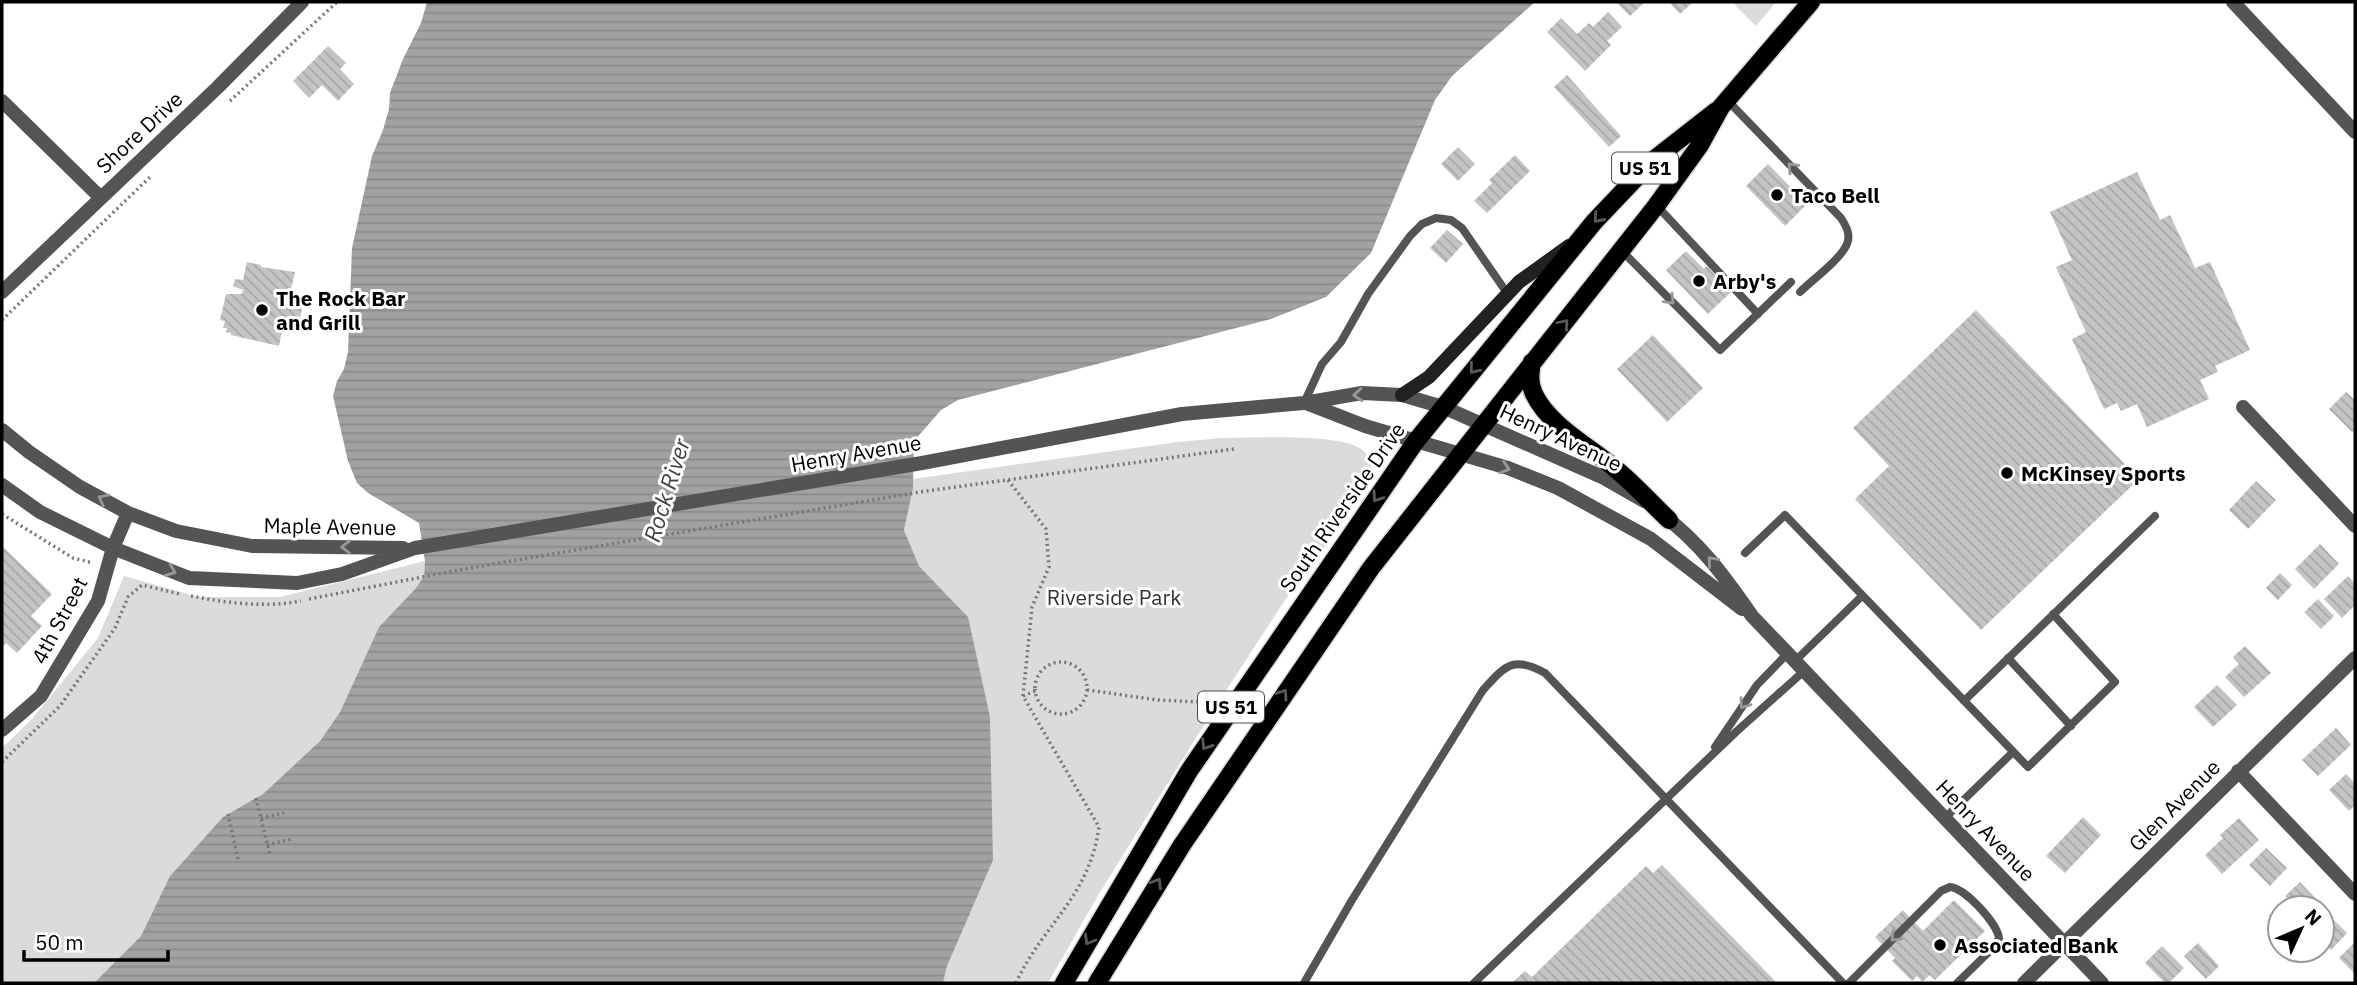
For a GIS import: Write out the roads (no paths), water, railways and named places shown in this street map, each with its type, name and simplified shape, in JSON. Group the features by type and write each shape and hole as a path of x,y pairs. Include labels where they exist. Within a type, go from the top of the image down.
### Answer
{"main road":[{"name":"South Riverside Drive","path":"1097,983 1182,845 1371,568 1657,206 1700,145 1724,104 1811,2"},
{"name":"South Riverside Drive","path":"1063,983 1196,760 1416,441 1579,240 1652,161 1724,104"},
{"path":"1402,395 1429,377 1519,282 1579,240"},
{"path":"1532,362 1531,385 1544,408 1574,437 1618,471 1669,520"}],"street":[{"name":"Shore Drive","path":"2,292 218,87 302,2"},
{"path":"2234,2 2355,132"},
{"path":"2,101 100,197"},
{"name":"Henry Avenue","path":"415,548 922,463 1182,414 1304,403 1362,393 1402,395 1483,423 1602,477 1642,500 1669,520 1715,563 1752,616 2102,983"},
{"name":"Henry Avenue","path":"1304,403 1365,426 1540,480 1651,539 1752,616"},
{"path":"2243,407 2355,526"},
{"name":"Maple Avenue","path":"2,430 80,487 128,513 176,531 252,545 415,548"},
{"name":"Maple Avenue","path":"2,485 40,512 113,548 189,579 296,583 342,574 415,548"},
{"name":"4th Street","path":"2,730 41,696 98,601 113,548 128,513"},
{"name":"Glen Avenue","path":"2024,983 2355,659"},
{"path":"2238,771 2355,894"}],"lane":[{"path":"1724,104 1841,218 1848,230 1848,242 1842,251 1800,292"},
{"path":"1657,206 1758,314"},
{"path":"1304,403 1322,364 1341,342 1368,294 1410,236 1422,224 1436,218 1451,220 1462,228 1507,293"},
{"path":"1622,251 1720,350 1791,282"},
{"path":"1745,553 1785,515 2028,768 2115,682 2053,614"},
{"path":"1964,701 2155,516"},
{"path":"1474,983 1706,761 1796,662 1862,596"},
{"path":"2008,658 2071,726"},
{"path":"1706,761 1758,685 1796,662"},
{"path":"1304,983 1352,900 1483,690 1505,667 1513,663 1524,664 1545,673 1843,983"},
{"path":"1945,818 2013,752"},
{"path":"1849,983 1941,891 1950,887 1959,889 1990,920 1999,938 1957,983"}],"water":[{"name":"Rock River","path":"427,2 1535,2 1452,76 1435,100 1371,253 1326,297 1271,319 958,400 941,410 914,441 913,488 904,530 919,566 968,617 990,717 993,860 947,966 943,983 94,983 141,936 170,876 223,817 263,794 320,741 340,712 379,627 424,576 425,561 419,523 368,493 357,483 348,461 333,396 348,352 352,248 372,156 389,109 390,93 421,23"}],"place":[{"name":"Taco Bell","path":"1777,195"},
{"name":"Arby's","path":"1699,281"},
{"name":"The Rock Bar and Grill","path":"262,310"},
{"name":"McKinsey Sports","path":"2007,473"},
{"name":"Associated Bank","path":"1940,945"}],"park label":[{"name":"Riverside Park","path":"1114,597"}]}
